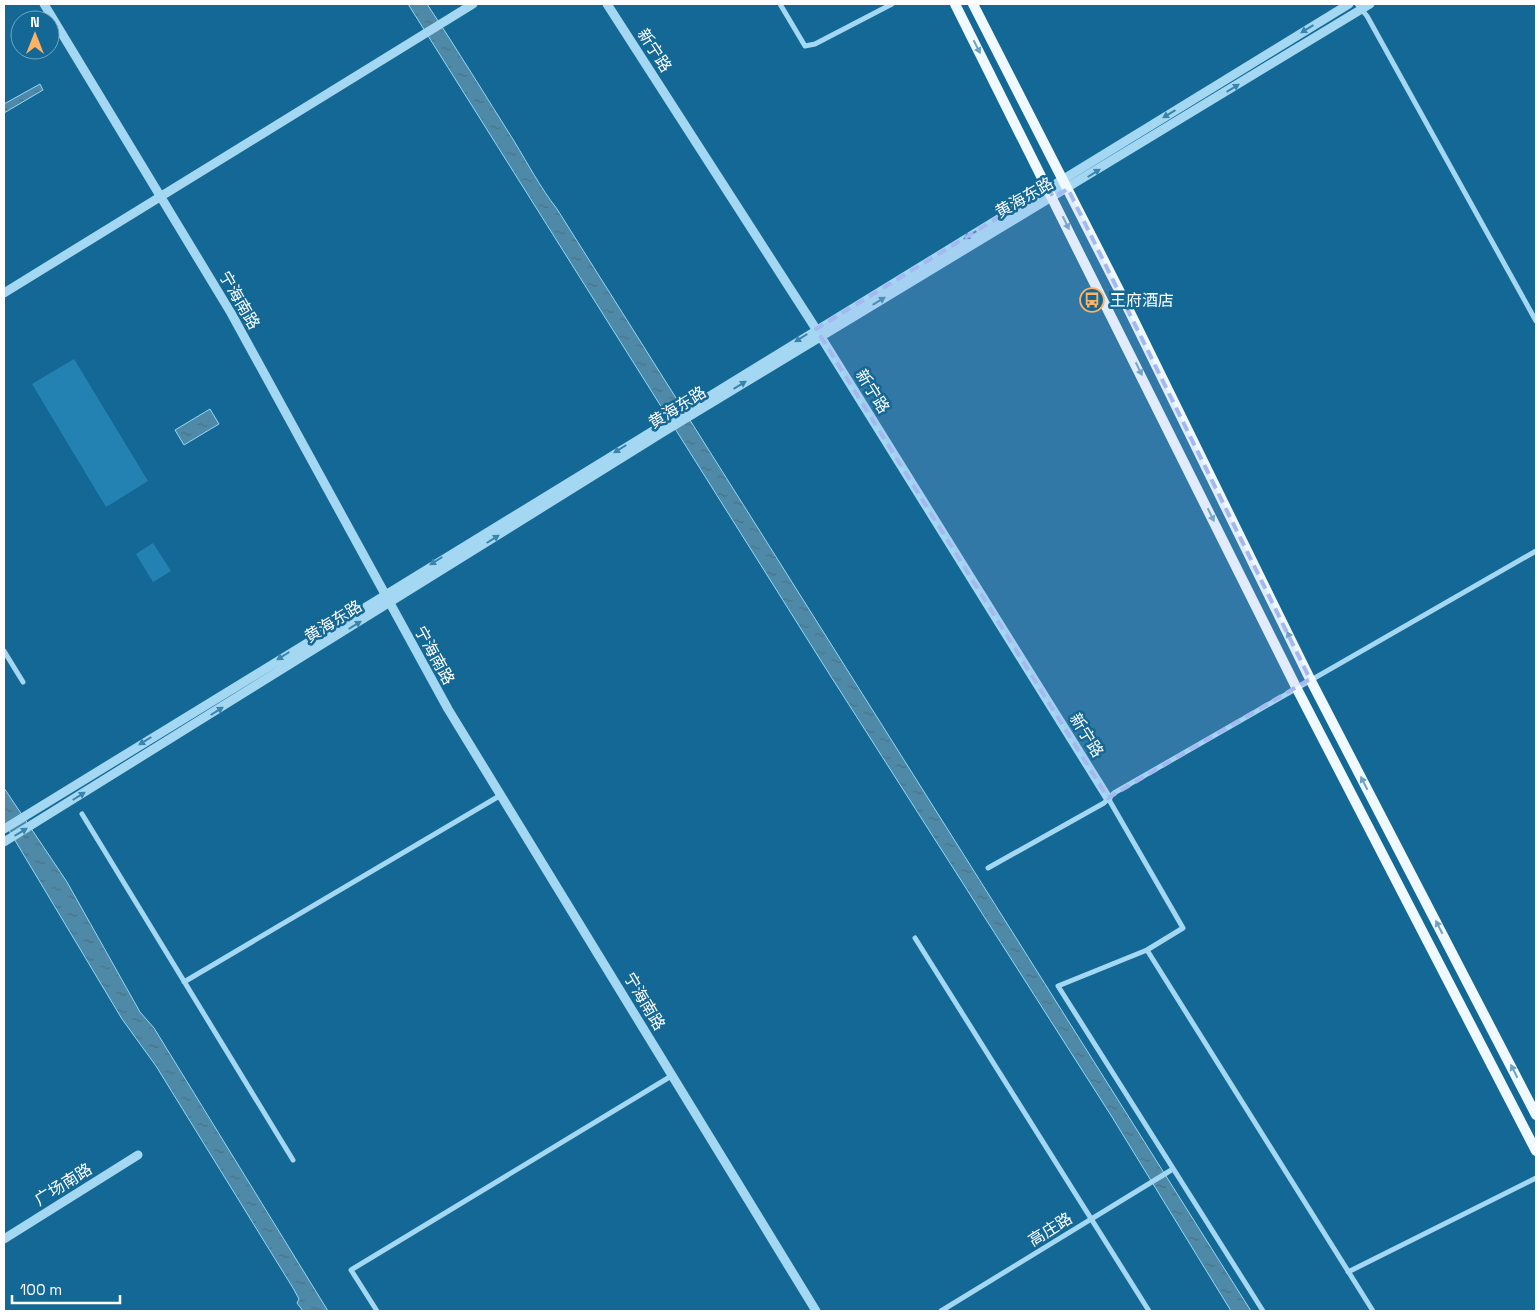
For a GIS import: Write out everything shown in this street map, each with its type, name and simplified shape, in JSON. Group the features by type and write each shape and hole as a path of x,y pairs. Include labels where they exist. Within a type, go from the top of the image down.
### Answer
{"main road":[{"path":"955,4 1051,192 1296,687 1536,1151"},
{"path":"973,4 1063,178 1310,679 1536,1115"}],"street":[{"name":"宁海南路","path":"44,4 231,313 423,667 816,1311"},
{"path":"4,293 160,195 473,4"},
{"name":"新宁路","path":"607,4 819,332 1108,798"},
{"path":"780,4 805,46 815,44 892,4"},
{"name":"黄海东路","path":"4,829 384,594 663,428 1051,192 1063,178 1349,4"},
{"name":"黄海东路","path":"1051,192 1068,189 1359,7 1370,4"},
{"path":"1359,7 1367,16 1536,321"},
{"name":"黄海东路","path":"4,842 389,604 663,428"},
{"path":"988,868 1104,803 1114,793 1296,687 1536,551"},
{"path":"4,651 23,682"},
{"path":"184,982 501,795"},
{"path":"1108,798 1183,928 1147,950 1058,986 1172,1170 1263,1311"},
{"path":"82,814 292,1160"},
{"path":"915,938 1150,1311"},
{"path":"1147,950 1373,1311"},
{"path":"377,1311 351,1270 673,1075"},
{"name":"广场南路","path":"4,1239 138,1155"},
{"name":"高庄路","path":"941,1311 1172,1170"},
{"path":"1348,1272 1536,1178"}],"highlighted area":[{"path":"1048,187 1053,197 1068,189 1310,679 1108,798 816,329"}],"shaded area":[{"path":"74,359 148,481 106,507 32,384"},
{"path":"153,543 171,571 153,582 136,554"}],"water":[{"path":"408,4 427,4 449,38 1251,1311 1231,1311 1112,1117 823,664"},
{"path":"40,84 43,90 4,113 4,104"},
{"path":"210,409 219,424 184,445 175,430"},
{"path":"4,788 67,882 140,1012 154,1028 328,1311 303,1311 297,1303 299,1299 293,1288 156,1066 122,1019 4,822"}],"place":[{"name":"王府酒店","path":"1092,300"}]}
